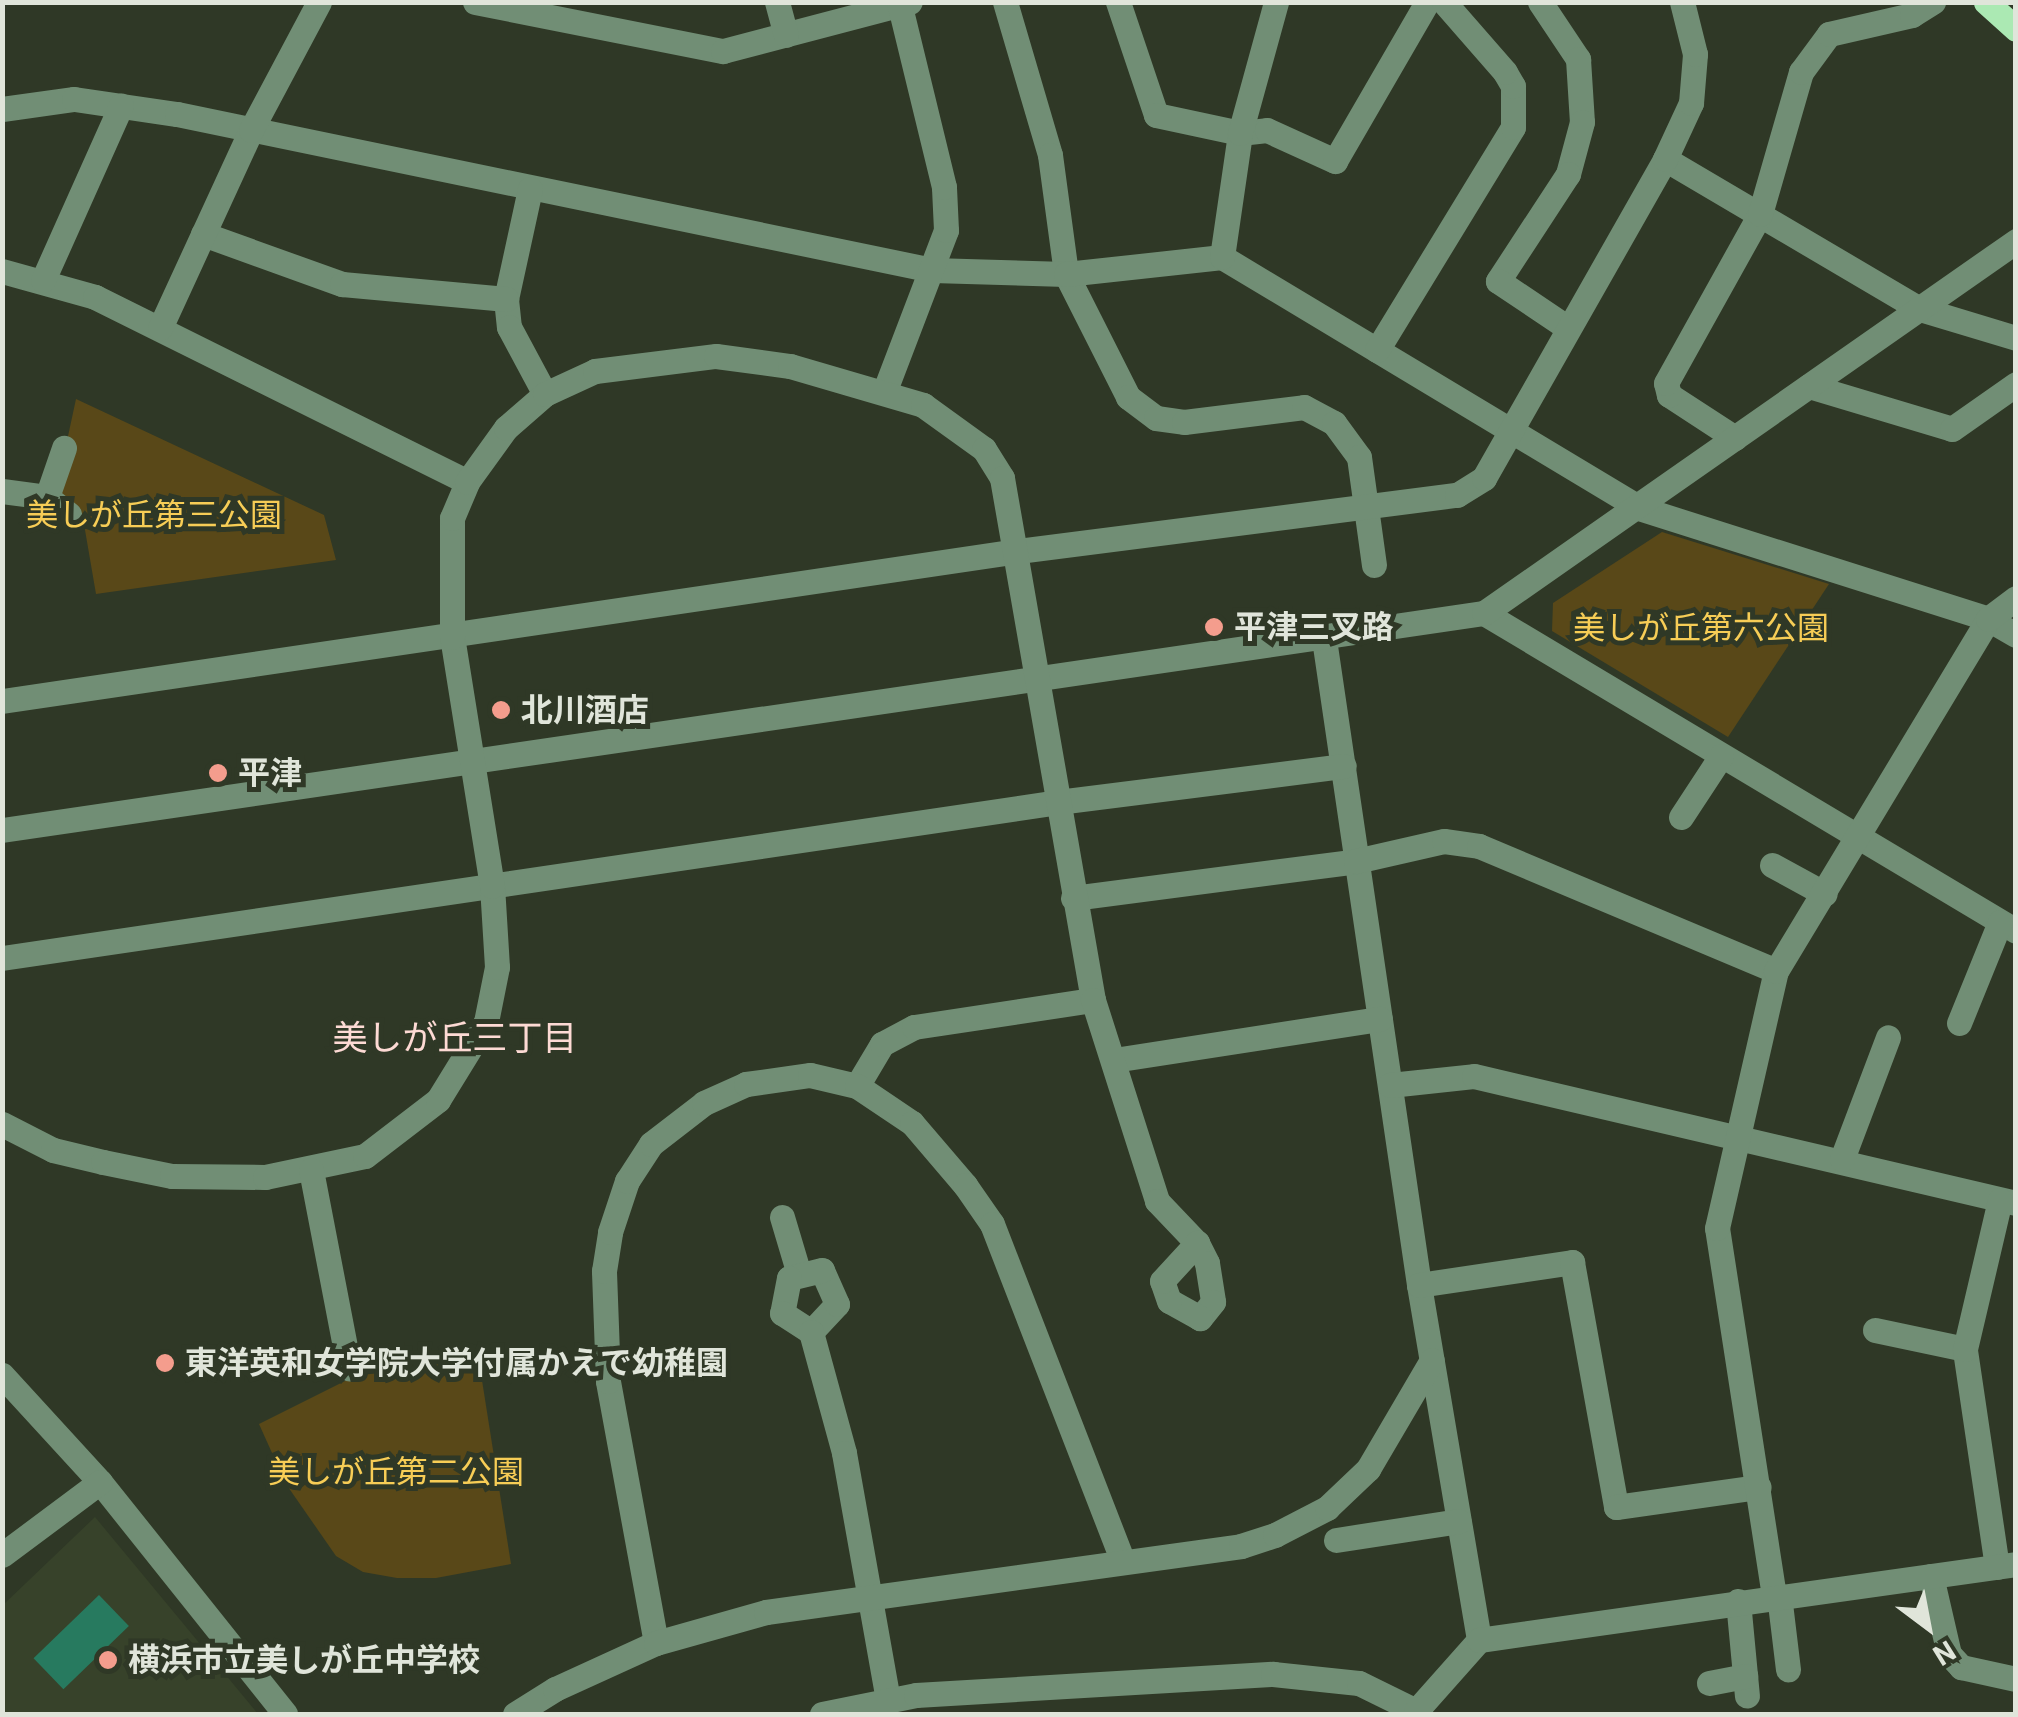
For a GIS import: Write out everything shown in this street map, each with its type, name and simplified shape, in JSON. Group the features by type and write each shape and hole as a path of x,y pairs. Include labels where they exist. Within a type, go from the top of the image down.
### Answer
{"main road":[{"path":"1986,2 2016,29"}],"street":[{"path":"160,328 251,130 319,2"},
{"path":"474,2 723,51 903,4 944,187 946,230 885,390"},
{"path":"777,2 786,35"},
{"path":"1004,2 1050,155 1066,274 1128,398 1156,418 1184,422 1304,407 1350,440 1367,507 1374,565"},
{"path":"1118,2 1156,116 1240,133 1267,130 1335,161 1428,2"},
{"path":"1222,256 1240,133 1276,2"},
{"path":"1377,350 1514,127 1513,86 1444,2"},
{"path":"1540,2 1578,60 1582,122 1568,174 1498,281 1568,328"},
{"path":"2,701 1018,550 1458,495 1484,478 1665,159 1691,103 1695,54 1682,2"},
{"path":"1734,438 1669,395 1666,384 1760,214 1811,52 1850,24 1912,15 1934,2"},
{"path":"2,109 74,99 121,106 932,270 1066,274 1222,256 1639,508 1988,619 2016,634"},
{"path":"44,280 121,106"},
{"path":"1665,159 1920,309 2016,338"},
{"path":"530,189 506,300 509,327 545,394"},
{"path":"203,234 342,284 506,300"},
{"path":"2,830 1484,613 2016,241"},
{"path":"2,272 44,280 160,328 467,482"},
{"path":"2,1124 53,1150 172,1176 265,1177 366,1156 397,1137 438,1100 470,1056 497,967 492,886 452,637 448,547 467,482 506,428 545,394 595,371 716,356 885,390 923,404 984,449 1002,478 1018,550 1072,898 1093,1000 1156,1201 1197,1243"},
{"path":"1809,386 1952,429 2016,384"},
{"path":"46,497 64,448"},
{"path":"2,491 46,497 70,514"},
{"path":"1788,1669 1718,1228 1738,1133 1776,971 1988,619 2016,598"},
{"path":"1484,613 2008,927 1959,1023"},
{"path":"1324,639 1418,1285 1479,1640"},
{"path":"1681,817 1721,756"},
{"path":"2,958 1058,802 1344,766"},
{"path":"1072,898 1356,860 1444,842 1478,846 1776,971"},
{"path":"1772,865 1825,894"},
{"path":"857,1086 882,1044 914,1027 1093,1000"},
{"path":"1114,1060 1380,1018"},
{"path":"1842,1159 1888,1037"},
{"path":"656,1643 608,1381 604,1322 610,1232 627,1182 651,1144 704,1103 746,1084 810,1075 857,1086 912,1123 992,1224 1123,1561"},
{"path":"822,1714 888,1700 1274,1674 1359,1683 1416,1711 1479,1640 1777,1595 2006,1566 1966,1349 2008,1201 1738,1133 1474,1076 1390,1085"},
{"path":"312,1170 349,1368"},
{"path":"782,1217 799,1274"},
{"path":"1418,1285 1572,1262 1616,1507 1759,1487"},
{"path":"812,1332 837,1304 822,1270 799,1274 782,1292 782,1314 812,1332 844,1454 888,1700"},
{"path":"1875,1330 1966,1349"},
{"path":"516,1714 556,1688 656,1643 766,1612 1241,1546 1327,1508 1368,1469 1432,1360"},
{"path":"2,1375 100,1482 285,1714"},
{"path":"2,1555 100,1482"},
{"path":"1336,1540 1459,1521"},
{"path":"1931,1576 1949,1654 1961,1667 2016,1680"},
{"path":"1708,1683 1746,1686 1738,1601"}],"shaded area":[{"name":"横浜市立美しが丘中学校","path":"95,1517 258,1714 3,1714 3,1605"},
{"path":"99,1595 129,1626 63,1689 34,1658"}],"green space":[{"name":"美しが丘第三公園","path":"76,399 324,515 336,560 96,594 85,530 77,510 56,492"},
{"name":"美しが丘第六公園","path":"1662,532 1829,584 1728,737 1552,631 1553,603"},
{"name":"美しが丘第二公園","path":"478,1355 511,1564 436,1578 397,1578 363,1572 336,1556 286,1484 259,1424 353,1377"}],"place":[{"name":"平津三叉路","path":"1214,627"},
{"name":"北川酒店","path":"501,710"},
{"name":"平津","path":"218,773"},
{"name":"東洋英和女学院大学付属かえで幼稚園","path":"165,1363"},
{"name":"横浜市立美しが丘中学校","path":"108,1660"}],"district":[{"name":"美しが丘三丁目","path":"455,1039"}]}
